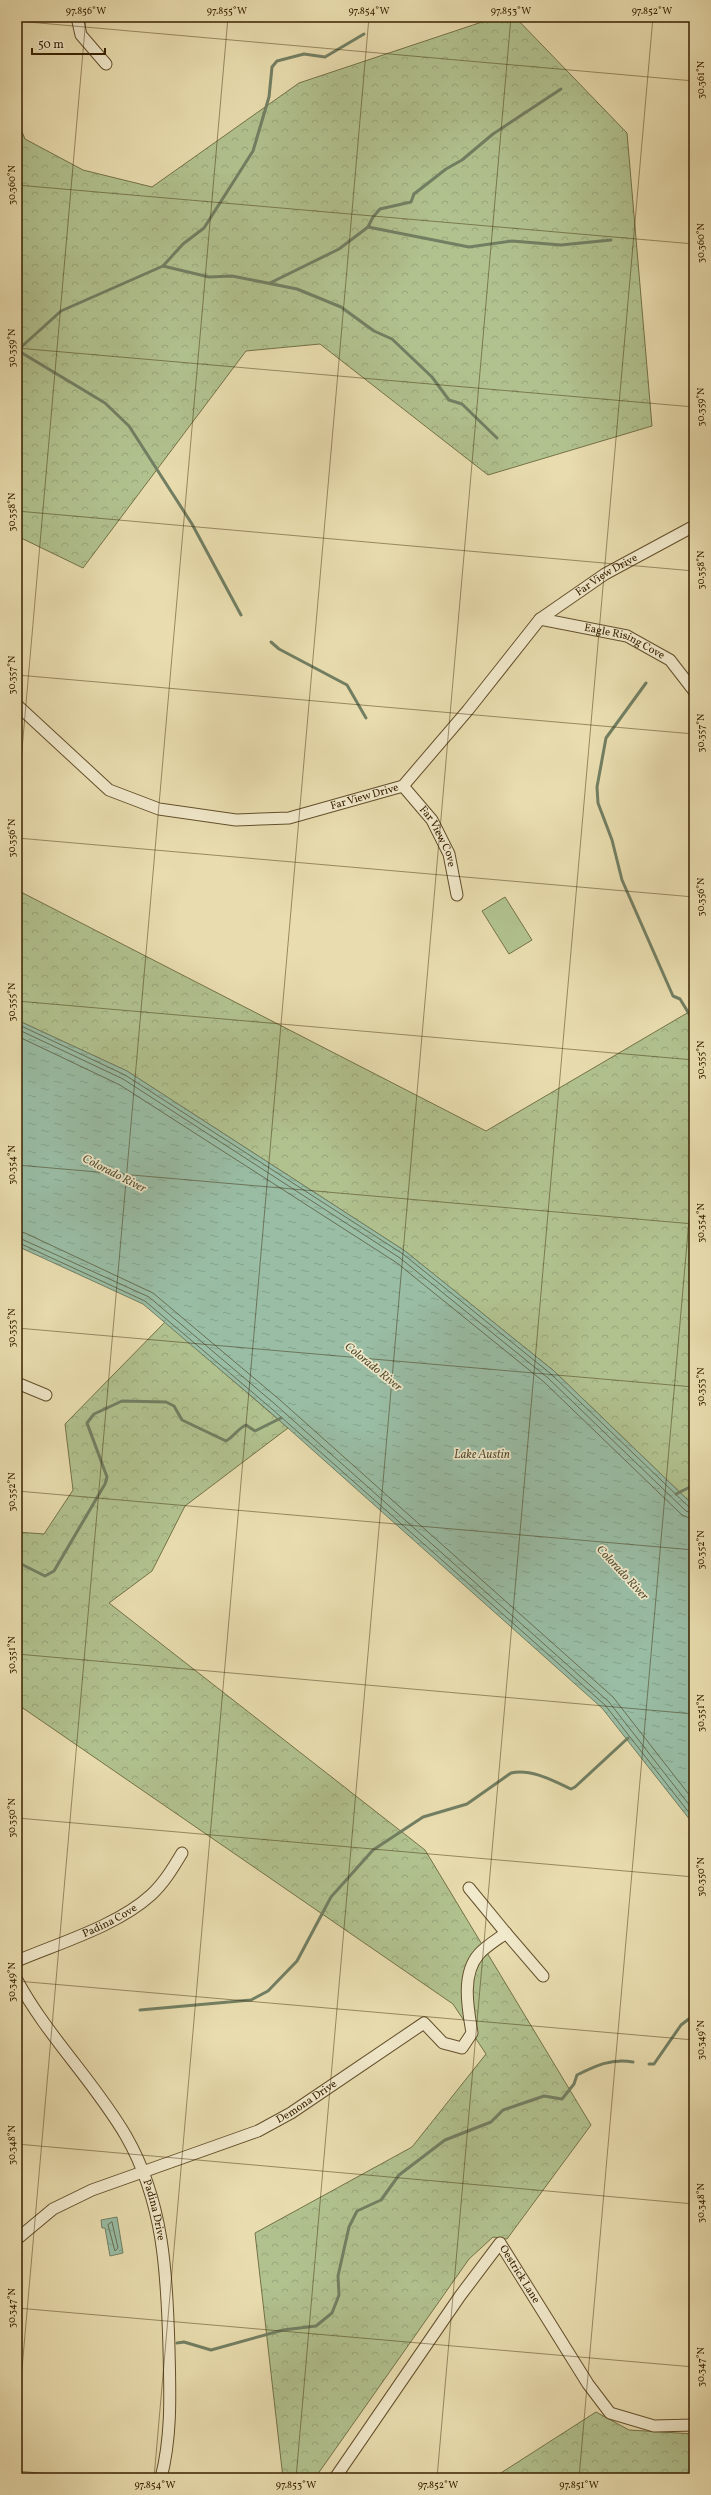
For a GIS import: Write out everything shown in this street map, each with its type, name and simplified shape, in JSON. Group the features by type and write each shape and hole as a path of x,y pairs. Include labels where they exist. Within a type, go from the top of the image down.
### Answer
{"street":[{"path":"77,17 81,36 106,64"},
{"name":"Far View Drive","path":"17,705 109,790 159,809 236,820 289,818 403,786 468,710 540,619 605,574 694,526"},
{"name":"Eagle Rising Cove","path":"540,619 627,636 670,660 694,691"},
{"name":"Far View Cove","path":"403,786 432,820 449,854 457,895"},
{"path":"17,1382 46,1395"},
{"name":"Padina Cove","path":"17,1961 110,1921 136,1907 165,1881 182,1853"},
{"path":"469,1888 543,1976"},
{"name":"Demona Drive","path":"17,2239 33,2224 67,2201 92,2190 258,2131 291,2113 424,2023 442,2044 462,2048 472,2033 468,2014 468,1976 478,1954 506,1933"},
{"name":"Padina Drive","path":"17,1980 118,2123 136,2154 159,2225 166,2268 170,2414 168,2441 161,2478"},
{"name":"Oestrick Lane","path":"335,2478 460,2296 500,2243 588,2384 610,2413 654,2426 694,2425"}],"green space":[{"path":"497,17 515,17 627,133 652,426 488,475 320,344 246,351 83,568 17,536 17,120 25,139 83,170 152,187 299,83"},
{"path":"17,890 486,1131 694,1009 694,1506 554,1371 405,1251 127,1071 17,1020"},
{"path":"505,897 532,940 509,954 482,911"},
{"path":"165,1322 288,1428 185,1506 152,1571 109,1603 425,1850 591,2125 507,2239 493,2237 469,2259 315,2478 283,2478 255,2233 412,2147 486,2054 453,2004 17,1704 17,1532 44,1534 73,1490 65,1424"},
{"path":"596,2412 629,2430 694,2434 694,2478 493,2478"}],"water":[{"name":"Lake Austin","path":"17,1020 127,1071 405,1251 554,1371 694,1506 694,1825 602,1708 270,1412 143,1304 17,1246"},
{"path":"117,2217 123,2253 110,2256 105,2228 102,2228 101,2220"}],"waterway":[{"path":"163,266 183,244 204,228 253,151 269,97 272,67 277,61 304,54 325,57 364,34"},
{"path":"270,283 339,249 368,227 373,217 380,209 411,202 414,194 446,169 462,160 493,134 561,89"},
{"path":"368,227 469,247 512,241 561,245 611,240"},
{"path":"19,349 61,311 163,266 209,277 232,276 297,289 341,307 374,331 392,339 432,377 449,400 462,404 497,438"},
{"path":"17,350 105,403 129,426 192,524 241,615"},
{"path":"271,642 279,649 347,685 366,718"},
{"path":"646,683 606,738 597,787 598,803 612,840 622,880 673,996 680,999 694,1022"},
{"path":"17,1562 45,1576 54,1571 105,1484 107,1477 87,1423 94,1414 122,1401 166,1402 174,1406 182,1420 226,1441 240,1428 246,1425 255,1431 281,1418"},
{"path":"676,1494 694,1485"},
{"path":"140,2010 251,2000 268,1991 297,1961 331,1897 373,1850 423,1817 467,1804 511,1773 526,1772 542,1776 571,1789 628,1738"},
{"path":"649,2064 654,2064 681,2025 694,2015"},
{"path":"177,2343 184,2342 211,2350 283,2330 316,2326 332,2313 339,2295 338,2276 349,2227 357,2211 381,2200 399,2175 445,2140 491,2122 503,2110 544,2096 562,2099 574,2084 577,2075 610,2062 633,2062"}],"water label":[{"name":"Colorado River","path":"114,1174"},
{"name":"Colorado River","path":"373,1367"},
{"name":"Colorado River","path":"622,1573"}]}
